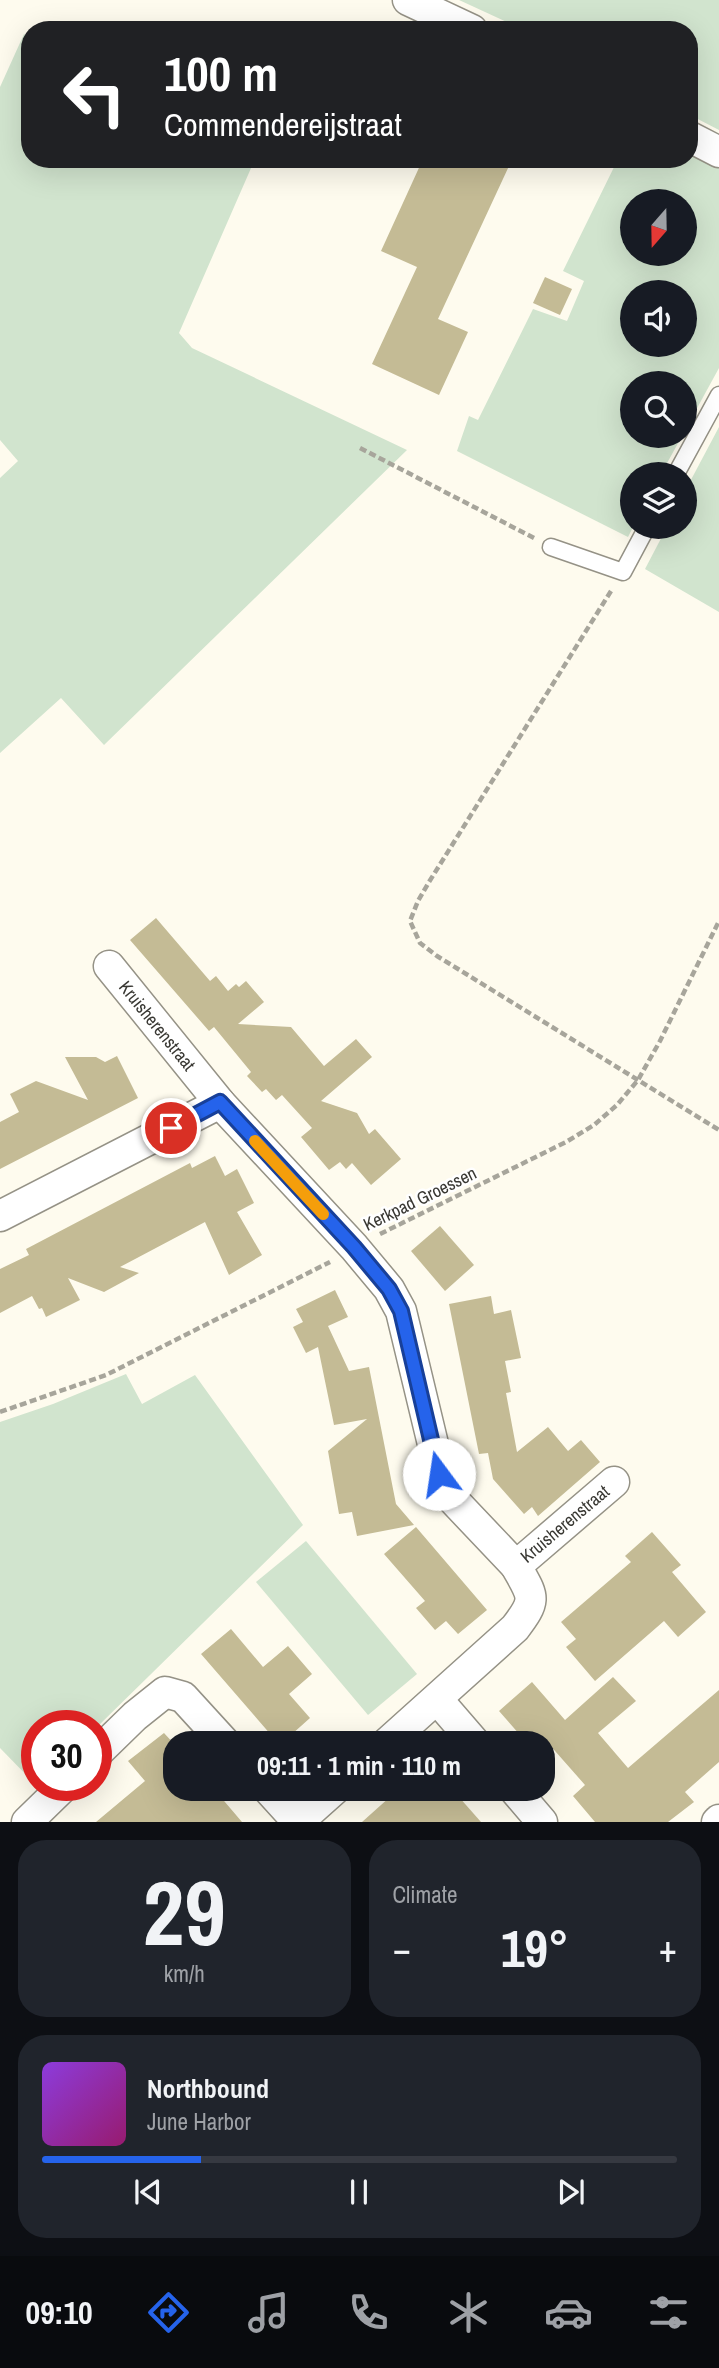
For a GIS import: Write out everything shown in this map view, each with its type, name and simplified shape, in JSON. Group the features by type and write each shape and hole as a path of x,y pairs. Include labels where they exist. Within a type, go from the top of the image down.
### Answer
{"street":[{"path":"408,0 453,21"},
{"path":"698,141 719,152"},
{"name":"Kruisherenstraat","path":"108,966 220,1102 354,1247 389,1289 401,1311 444,1490 516,1566 530,1592 530,1609 515,1628 401,1731"},
{"path":"0,1216 220,1102"},
{"name":"Kruisherenstraat","path":"516,1566 614,1482"},
{"path":"112,1738 165,1692 183,1697 214,1731"},
{"path":"438,1699 465,1731"},
{"path":"27,1822 49,1801"},
{"path":"279,1801 298,1822 321,1801"},
{"path":"524,1801 542,1822"}],"lane":[{"path":"683,462 719,395"},
{"path":"551,547 623,572 641,539"}],"path":[{"path":"360,448 551,547"},
{"path":"623,572 424,892 410,921 420,943 437,956 719,1130"},
{"name":"Kerkpad Groessen","path":"0,1412 106,1375 336,1259 354,1247 566,1142 594,1125 617,1105 638,1080 719,921"}],"green space":[{"path":"459,0 719,0 719,130 698,119 698,21 504,21"},
{"path":"21,41 21,168 251,168 179,333 192,348 407,450 104,745 61,698 0,753 0,478 18,461 0,440 0,87"},
{"path":"698,150 719,160 719,368 697,408 697,371 620,371 620,448 675,448 668,462 620,462 620,533 457,451 469,416 478,420 533,309 567,321 584,281 563,271 614,168 698,168"},
{"path":"719,427 719,612 645,569 661,539 697,539 697,468"},
{"path":"126,1374 142,1404 195,1375 303,1525 112,1712 112,1710 21,1710 21,1770 0,1748 0,1422"},
{"path":"306,1541 417,1674 368,1715 256,1582"}],"building":[{"path":"419,168 508,168 438,319 468,332 439,395 372,364 417,267 381,251"},
{"path":"545,277 572,289 560,315 533,303"},
{"path":"156,918 210,981 216,976 228,991 236,984 239,987 246,981 264,1002 238,1024 291,1027 324,1066 356,1039 372,1057 321,1101 357,1113 369,1134 375,1129 401,1159 371,1185 352,1163 346,1169 340,1162 329,1170 301,1137 312,1128 282,1095 276,1100 266,1089 262,1092 247,1076 251,1072 214,1027 209,1031 130,940"},
{"path":"117,1056 138,1098 0,1169 0,1122 19,1112 10,1094 36,1081 88,1100 65,1057 96,1057 105,1062"},
{"path":"215,1156 225,1176 237,1169 254,1203 237,1212 262,1255 229,1275 205,1222 120,1267 139,1273 104,1292 68,1278 80,1300 46,1317 32,1296 0,1313 0,1269 29,1255 26,1249 190,1163 192,1168"},
{"path":"440,1226 474,1265 445,1291 411,1251"},
{"path":"335,1290 348,1317 328,1326 349,1371 369,1367 396,1504 414,1525 357,1536 352,1512 339,1514 328,1451 367,1419 334,1425 318,1347 306,1353 293,1327 303,1322 296,1309"},
{"path":"491,1296 494,1314 511,1310 521,1358 505,1361 511,1392 506,1393 517,1452 548,1427 568,1451 581,1440 600,1462 538,1516 532,1507 524,1514 493,1479 488,1453 479,1454 449,1304"},
{"path":"416,1527 487,1610 458,1634 446,1621 435,1630 416,1608 425,1601 384,1554"},
{"path":"652,1532 681,1565 672,1572 706,1612 678,1637 664,1621 595,1681 566,1647 576,1639 561,1622 631,1562 625,1556"},
{"path":"231,1629 263,1667 288,1646 312,1674 289,1694 310,1718 295,1731 268,1731 201,1654"},
{"path":"613,1677 636,1701 598,1733 628,1768 719,1690 719,1762 685,1792 694,1802 668,1822 595,1822 573,1796 585,1785 555,1751 555,1731 516,1731 499,1711 532,1682 565,1720"},
{"path":"163,1734 163,1801 224,1801 242,1822 96,1822 145,1781 128,1761"},
{"path":"385,1801 462,1801 481,1822 362,1822"}],"slow traffic":[{"path":"255,1141 323,1214"}],"route":[{"path":"171,1128 220,1102 354,1247 389,1289 401,1311 439,1474"}]}
